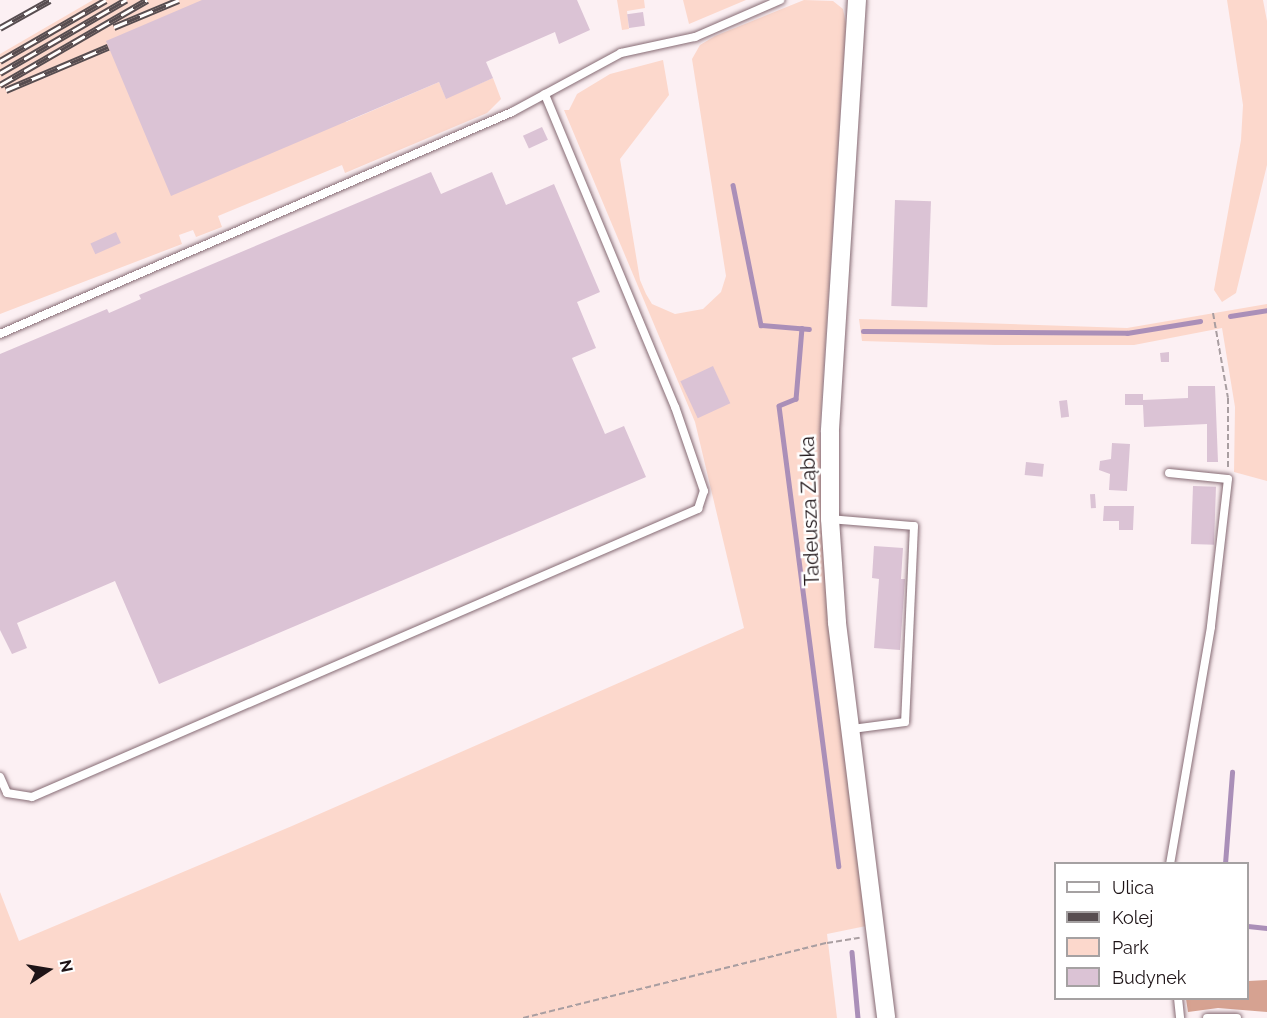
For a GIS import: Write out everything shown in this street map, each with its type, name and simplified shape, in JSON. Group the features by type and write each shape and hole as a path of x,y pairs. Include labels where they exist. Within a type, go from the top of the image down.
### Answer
{"street":[{"name":"Tadeusza Ząbka","path":"857,0 830,432 830,519 837,623 852,729 886,1018"}],"lane":[{"path":"0,334 512,112 621,52 695,37 780,0"},
{"path":"0,777 7,793 32,797 698,509 704,491 675,407 545,94"},
{"path":"1169,472 1228,479 1211,627 1170,862"},
{"path":"830,519 914,526 906,722 852,729"},
{"path":"1178,1000 1180,1018"},
{"path":"1207,1018 1237,1018"}],"path":[{"path":"1213,313 1228,398 1228,479"},
{"path":"523,1018 827,943 860,938"}],"green space":[{"path":"93,0 293,0 346,122 439,82 446,98 493,78 501,99 487,113 345,173 342,165 218,216 222,227 196,237 193,230 179,235 182,244 0,314 0,54"},
{"path":"617,0 644,0 645,8 627,11 629,29 622,30"},
{"path":"683,0 746,0 689,24"},
{"path":"804,0 833,1 843,9 846,24 820,426 828,608 866,926 827,934 837,1018 0,1018 0,892 19,941 292,826 744,628 695,422 564,110 569,110 577,94 610,74 663,60 669,95 620,159 640,280 646,294 652,304 675,314 703,309 721,292 726,276 692,59 700,45 715,36"},
{"path":"1227,0 1263,0 1267,21 1267,165 1236,293 1222,302 1214,290 1241,140 1243,105"},
{"path":"1267,304 1267,481 1234,472 1235,407 1222,328 1134,345 995,345 862,341 859,319 1127,328"}],"shaded area":[{"path":"1267,980 1267,1012 1218,1008 1188,1012 1186,1000 1249,1000 1249,981"}],"building":[{"path":"202,0 577,0 590,30 559,44 555,32 486,62 493,78 446,99 439,82 171,196 106,41"},
{"path":"643,12 645,26 629,28 627,14"},
{"path":"542,127 548,140 529,149 523,136"},
{"path":"431,172 441,194 492,172 506,205 554,184 600,292 577,302 596,348 572,358 605,434 624,426 646,477 159,684 115,581 17,623 27,648 12,654 0,630 0,354 107,309 109,313 141,299 139,295"},
{"path":"895,200 931,201 927,307 891,306"},
{"path":"116,232 121,243 95,254 90,243"},
{"path":"1169,352 1169,362 1161,362 1160,353"},
{"path":"713,366 730,403 698,418 680,381"},
{"path":"1188,386 1215,386 1218,462 1207,462 1207,424 1144,427 1143,405 1125,405 1125,394 1143,394 1143,400 1188,398"},
{"path":"1067,400 1069,417 1061,418 1059,401"},
{"path":"1112,443 1130,444 1127,491 1109,490 1110,474 1099,470 1100,461 1111,459"},
{"path":"1026,462 1044,464 1043,477 1025,475"},
{"path":"1193,486 1216,487 1214,545 1191,544"},
{"path":"1090,494 1095,494 1096,508 1091,508"},
{"path":"1104,506 1134,506 1133,530 1119,530 1119,521 1103,521"},
{"path":"874,546 903,548 901,579 905,579 900,650 874,648 879,579 872,578"}],"waterway":[{"path":"733,185 761,325 809,329"},
{"path":"1230,316 1267,310"},
{"path":"863,331 1127,333 1200,321"},
{"path":"802,328 796,399 779,406 839,866"},
{"path":"1225,862 1232,772"},
{"path":"1249,926 1267,928"},
{"path":"852,952 858,1018"}],"railway":[{"path":"0,28 50,0"},
{"path":"0,61 106,0"},
{"path":"0,73 126,0"},
{"path":"0,85 147,0"},
{"path":"114,27 179,0"},
{"path":"6,90 108,47"}]}
